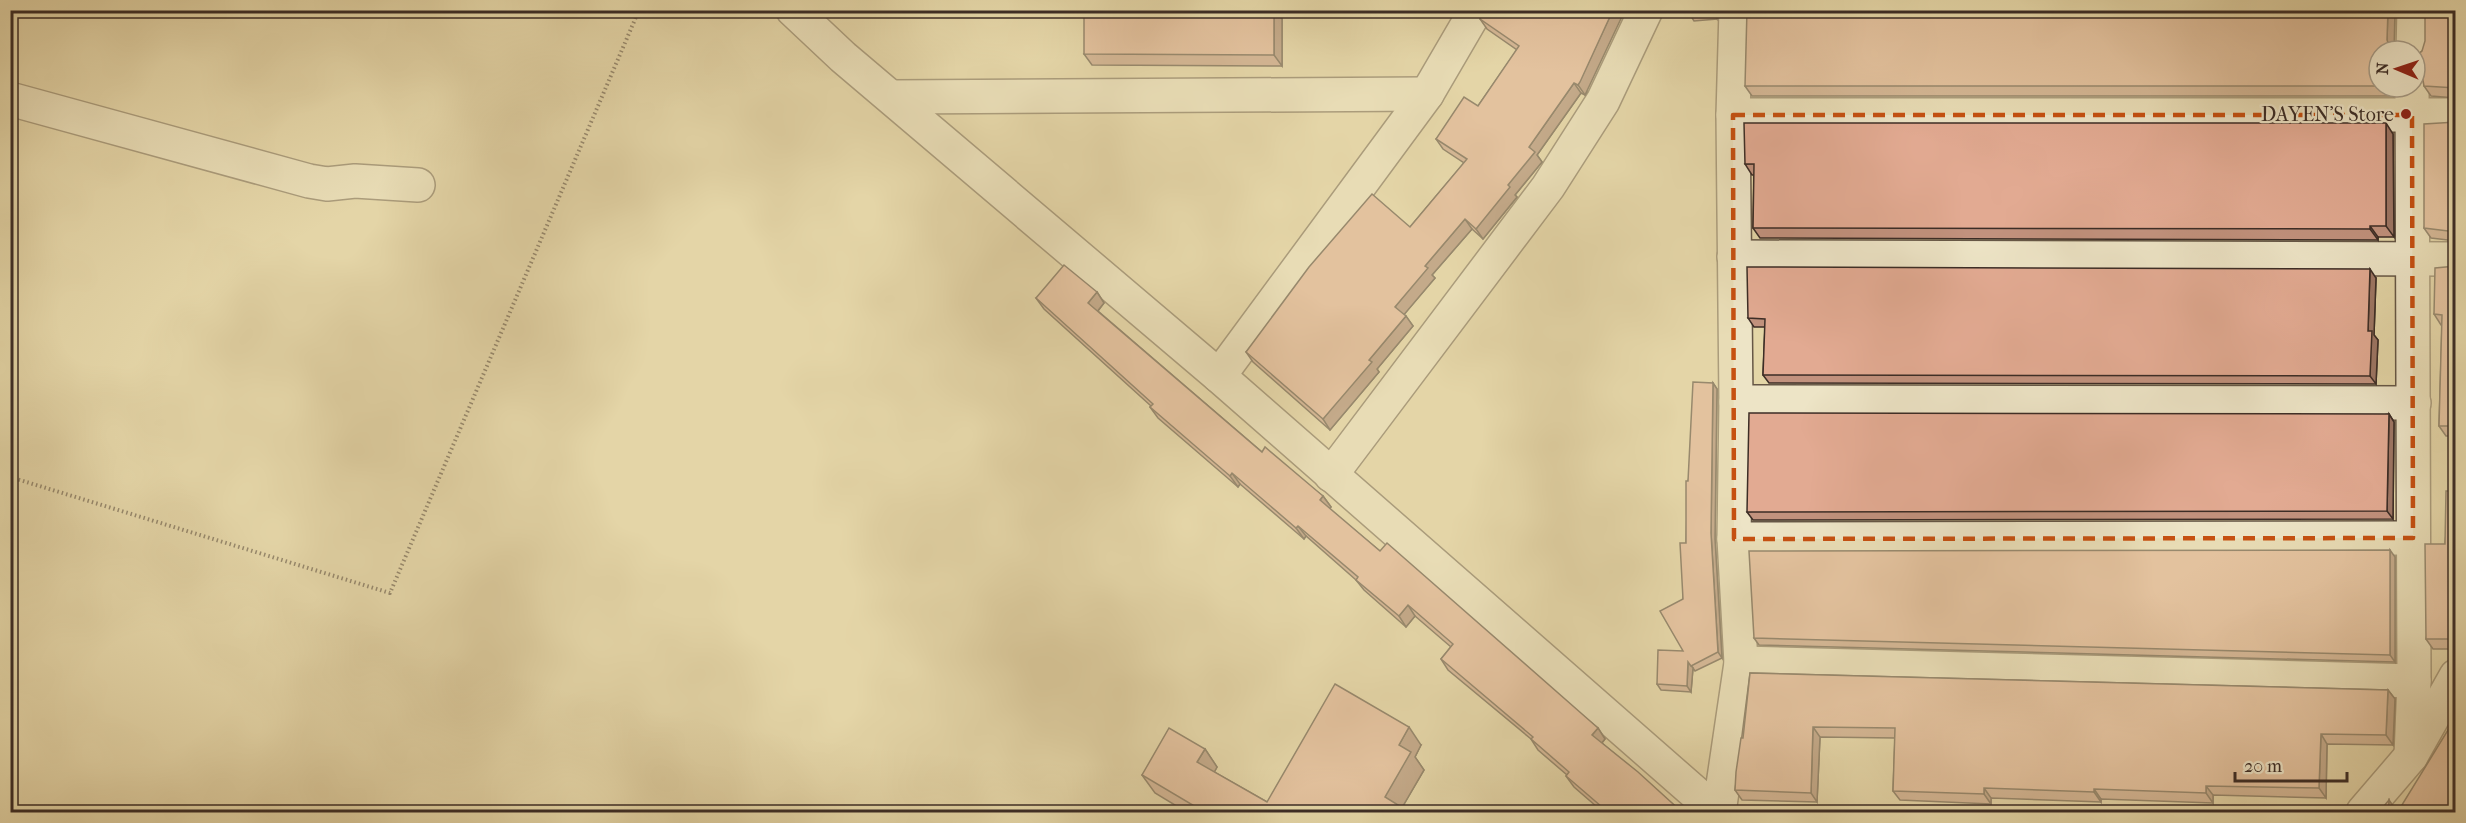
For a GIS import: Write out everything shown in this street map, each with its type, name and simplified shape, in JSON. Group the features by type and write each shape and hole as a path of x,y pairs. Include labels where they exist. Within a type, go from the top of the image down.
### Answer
{"street":[{"path":"793,10 843,57 1219,376 1718,813"},
{"path":"1219,376 1427,94 1476,10"},
{"path":"1331,475 1548,187 1603,101 1646,10"},
{"path":"1718,813 1741,663 1734,539 1736,402 1733,115 1736,10"},
{"path":"2413,39 2414,10"},
{"path":"892,97 1427,94"},
{"path":"10,99 309,181 327,184 356,181 418,185"},
{"path":"1733,115 2412,101 2456,115"},
{"path":"2411,756 2414,681 2412,101"},
{"path":"1734,257 2456,259"},
{"path":"1736,402 2414,403"},
{"path":"1734,539 2413,538"},
{"path":"1741,663 2414,681"},
{"path":"2363,813 2411,756 2456,676"}],"path":[{"path":"10,477 390,593 639,10"}],"highlighted area":[{"path":"1733,115 2412,115 2413,538 1734,539"}],"building":[{"path":"1084,10 1274,10 1274,55 1084,54"},
{"path":"1484,10 1613,10 1580,82 1578,85 1574,83 1529,147 1535,152 1476,229 1465,219 1425,266 1428,268 1395,307 1406,316 1369,360 1372,362 1323,419 1246,352 1309,267 1372,194 1410,227 1467,159 1436,139 1464,97 1478,106 1519,46 1480,19"},
{"path":"1747,10 2388,10 2387,39 2367,39 2367,86 1745,86"},
{"path":"2425,10 2456,10 2456,88 2427,86 2427,39 2425,39"},
{"path":"2456,122 2456,232 2424,228 2424,124"},
{"path":"1744,123 2386,123 2386,226 2370,226 2370,229 1753,228 1754,164 1745,164"},
{"path":"1064,265 1097,292 1088,303 1262,452 1265,447 1323,496 1320,500 1380,551 1387,543 1598,728 1592,735 1638,772 1683,813 1609,813 1566,776 1569,772 1531,739 1533,737 1441,659 1453,644 1408,605 1399,616 1356,580 1358,577 1298,526 1296,528 1232,473 1230,476 1150,407 1153,404 1036,298"},
{"path":"2456,266 2456,639 2426,639 2425,544 2445,544 2446,491 2450,491 2452,426 2439,426 2442,315 2434,314 2435,268"},
{"path":"1747,267 2370,269 2368,331 2372,331 2370,376 1763,375 1765,319 1748,318"},
{"path":"1693,382 1713,383 1711,533 1718,652 1691,666 1688,662 1687,686 1657,684 1658,650 1683,651 1660,611 1683,599 1680,543 1686,543 1686,481 1688,481"},
{"path":"1749,413 2389,414 2387,511 1747,512"},
{"path":"2390,550 2390,655 1754,638 1749,551"},
{"path":"1750,673 2388,690 2386,735 2321,734 2319,788 2206,786 2206,793 1984,788 1984,794 1893,791 1895,728 1813,727 1811,793 1735,790"},
{"path":"1335,684 1409,727 1399,745 1411,752 1385,797 1411,813 1206,813 1142,775 1169,728 1205,749 1197,762 1267,802"},
{"path":"2456,717 2456,813 2397,813"},
{"path":"2389,800 2388,813 2378,813"}],"place":[{"name":"DAYEN'S Store","path":"2406,114"}]}
